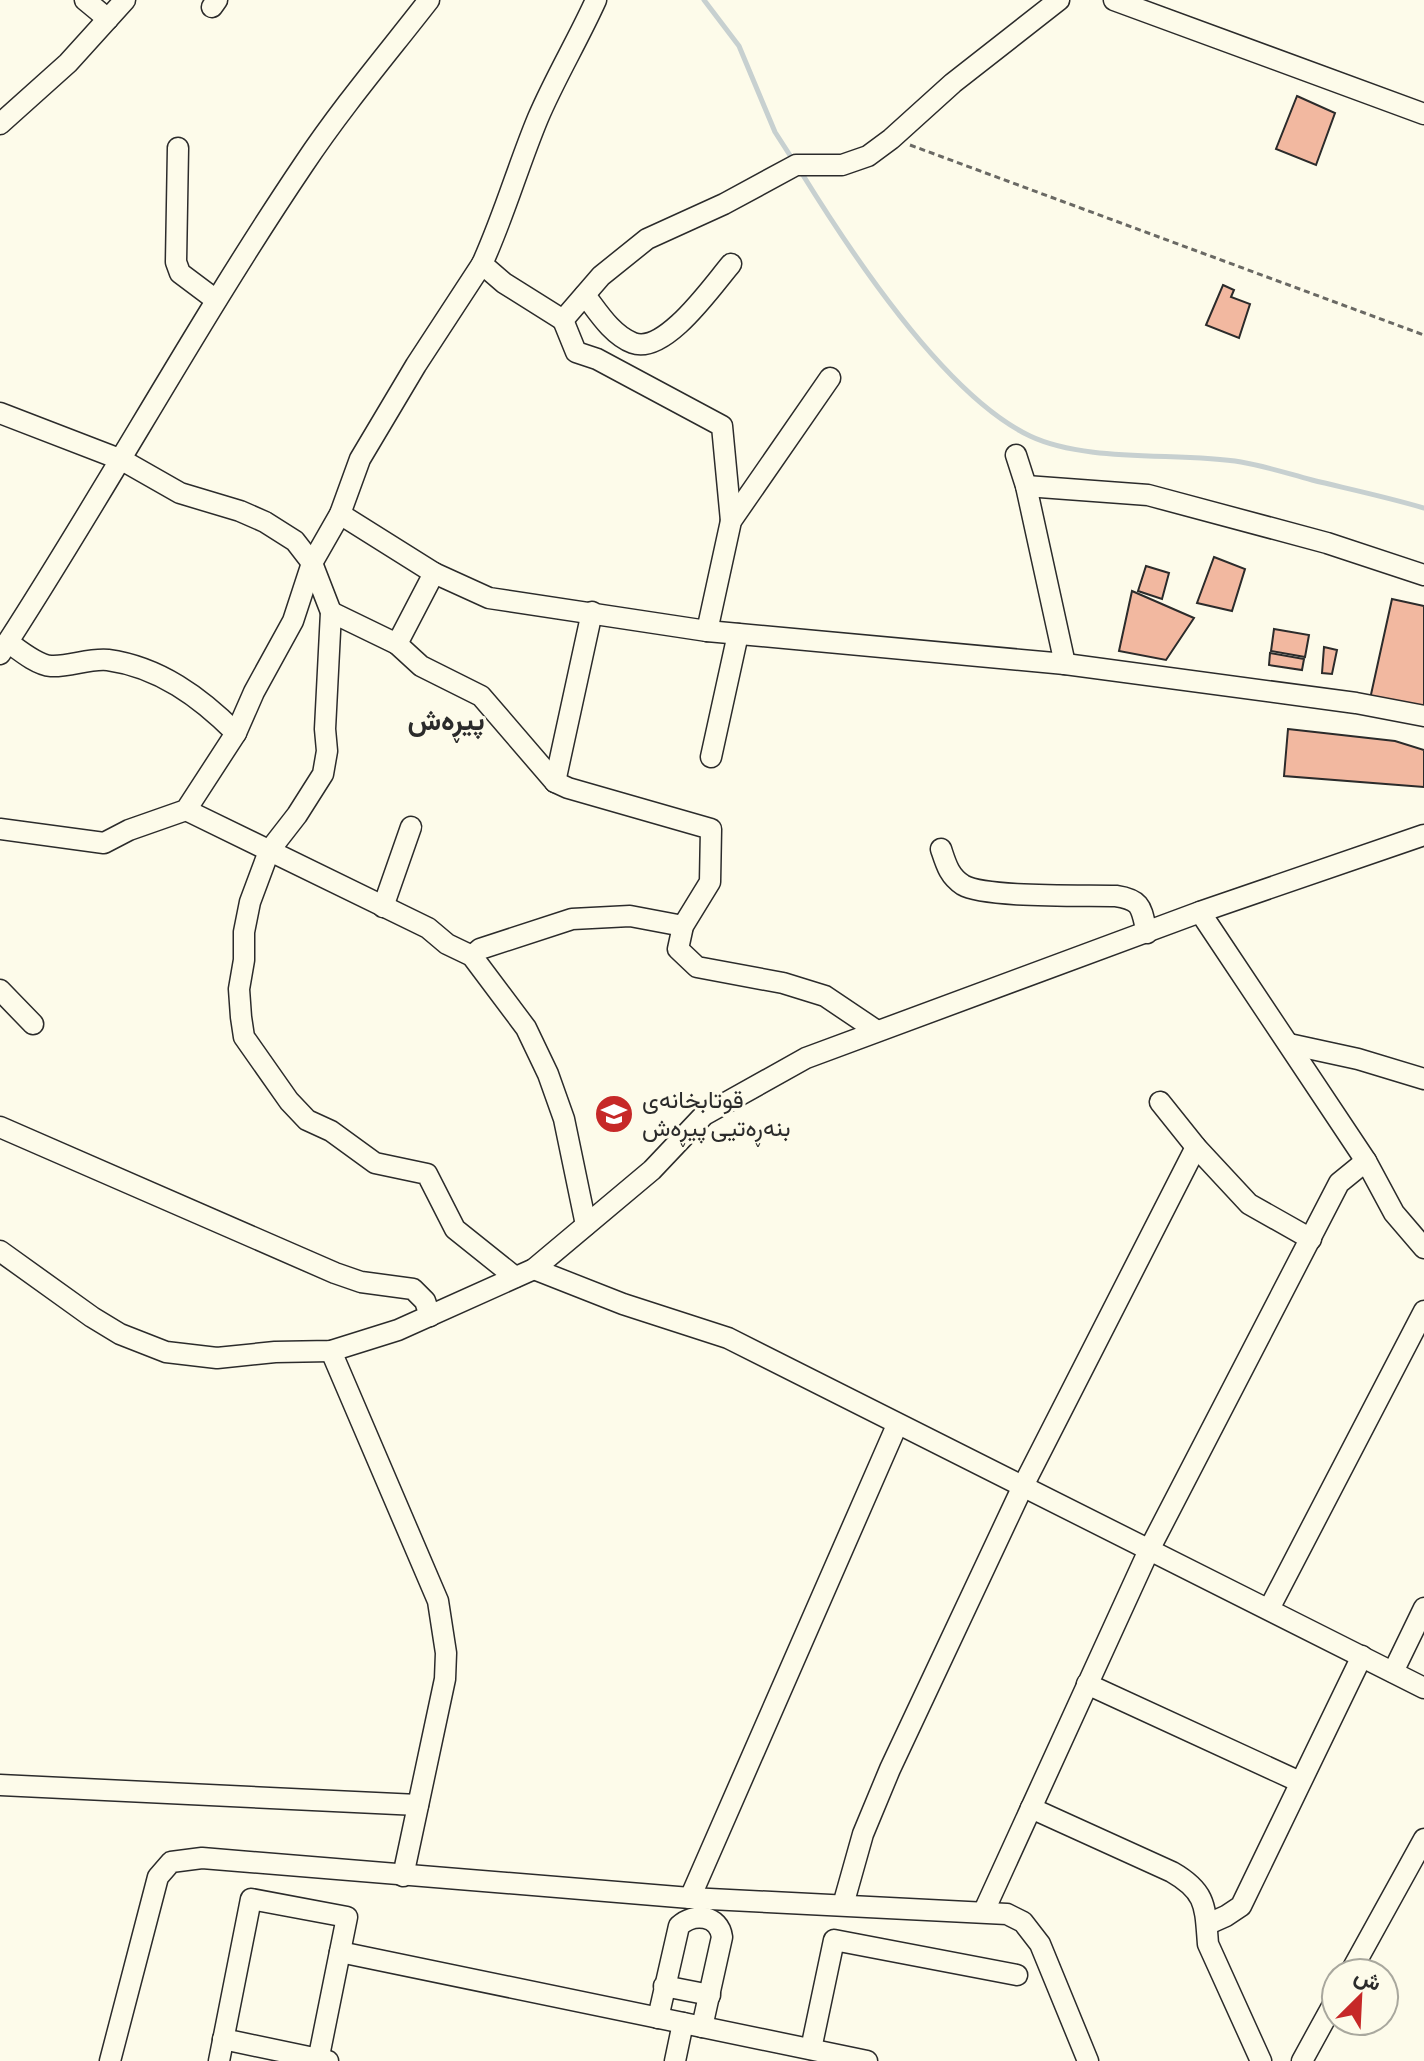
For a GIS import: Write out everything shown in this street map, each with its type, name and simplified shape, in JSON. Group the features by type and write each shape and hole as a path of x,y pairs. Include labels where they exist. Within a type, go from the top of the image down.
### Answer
{"street":[{"path":"85,0 108,19"},
{"path":"0,124 68,63 125,0"},
{"path":"236,733 209,706 156,674 106,660 49,666 4,648 122,460 216,300 305,161 429,0"},
{"path":"0,829 104,843 129,830 186,810 236,733 254,692 293,621 312,563 340,514 360,459 482,264 501,222 522,156 540,113 596,0"},
{"path":"563,320 601,276 647,239 724,204 785,169 796,165 842,165 868,156 953,83 1059,0"},
{"path":"1114,0 1424,114"},
{"path":"178,148 176,262 180,273 216,300"},
{"path":"482,264 504,283 563,320 576,352 597,359 722,426 731,521 707,631"},
{"path":"585,295 620,335 635,344 645,345 680,324 731,264"},
{"path":"731,521 830,378"},
{"path":"0,413 122,460 180,493 265,522 295,541 312,563 331,612 325,729 327,751 323,774 269,851 250,902 239,989 244,1037 289,1101 307,1120 331,1131 375,1163 427,1174 455,1229 525,1273 728,1338 1424,1688"},
{"path":"1016,455 1026,486 1065,664"},
{"path":"1026,486 1148,495 1327,543 1424,575"},
{"path":"340,514 434,573 489,598 707,631 1065,664 1356,703 1424,716"},
{"path":"397,644 434,573"},
{"path":"331,612 397,644 421,666 481,696 555,782 711,829 710,882 683,926 678,949 697,967 783,983 825,996 877,1031"},
{"path":"555,782 592,612"},
{"path":"711,757 738,634"},
{"path":"186,810 428,928 447,944 472,956 526,1028 548,1074 564,1119 586,1225"},
{"path":"383,907 411,827"},
{"path":"0,1251 110,1328 166,1352 217,1358 275,1352 331,1351 398,1330 525,1273 652,1170 704,1115 806,1058 1200,912 1424,835"},
{"path":"941,849 949,874 964,886 986,892 1133,899 1140,907 1147,933"},
{"path":"1200,912 1366,1161 1394,1213 1424,1248"},
{"path":"472,956 480,949 572,919 630,916 683,926"},
{"path":"0,990 33,1024"},
{"path":"1289,1044 1358,1059 1424,1079"},
{"path":"1160,1102 1196,1147 1249,1204 1311,1239"},
{"path":"0,1127 335,1273 361,1282 413,1289 425,1301 430,1316"},
{"path":"843,1905 863,1834 879,1795 1023,1486 1196,1147"},
{"path":"984,1911 1149,1550 1339,1183 1366,1161"},
{"path":"1269,1609 1424,1311"},
{"path":"331,1351 438,1601 444,1627 445,1679 403,1876"},
{"path":"690,1898 897,1425"},
{"path":"1393,1672 1424,1608"},
{"path":"1208,1924 1241,1906 1362,1656"},
{"path":"1087,1684 1300,1782"},
{"path":"0,1785 418,1805"},
{"path":"1031,1808 1188,1882 1203,1901 1208,1924 1207,1942 1261,2061"},
{"path":"1359,1957 1424,1839"},
{"path":"110,2061 158,1877 171,1862 202,1858 690,1898 984,1911 1015,1916 1031,1929 1040,1944 1088,2061"},
{"path":"219,2061 223,2039 251,1899 347,1917 321,2060 223,2039"},
{"path":"658,2018 679,1926 689,1919 702,1917 715,1922 722,1931 722,1943 710,1995 675,2061"},
{"path":"811,2049 834,1940 1017,1975"},
{"path":"340,1952 867,2061"},
{"path":"664,1986 710,1995"},
{"path":"1302,2061 1320,2028"}],"path":[{"path":"891,139 1424,335"}],"building":[{"path":"1297,96 1335,113 1316,165 1276,149"},
{"path":"1223,285 1234,290 1231,297 1250,304 1239,338 1206,325"},
{"path":"1214,557 1245,569 1232,611 1197,603"},
{"path":"1146,566 1169,573 1162,599 1138,591"},
{"path":"1132,591 1194,618 1166,660 1119,651"},
{"path":"1392,599 1424,606 1424,712 1370,699"},
{"path":"1274,629 1309,635 1305,657 1271,651"},
{"path":"1324,647 1337,650 1332,674 1322,673"},
{"path":"1270,653 1304,659 1302,670 1269,665"},
{"path":"1288,729 1395,741 1424,750 1424,787 1284,776"}],"waterway":[{"path":"704,0 739,46 775,132 793,160"},
{"path":"801,172 873,280 933,356 965,389 998,416 1030,436 1078,450 1241,462 1424,508"}],"place":[{"name":"قوتابخانەی بنەڕەتیی پیڕەش","path":"614,1114"}],"district":[{"name":"پیڕەش","path":"446,721"}]}
